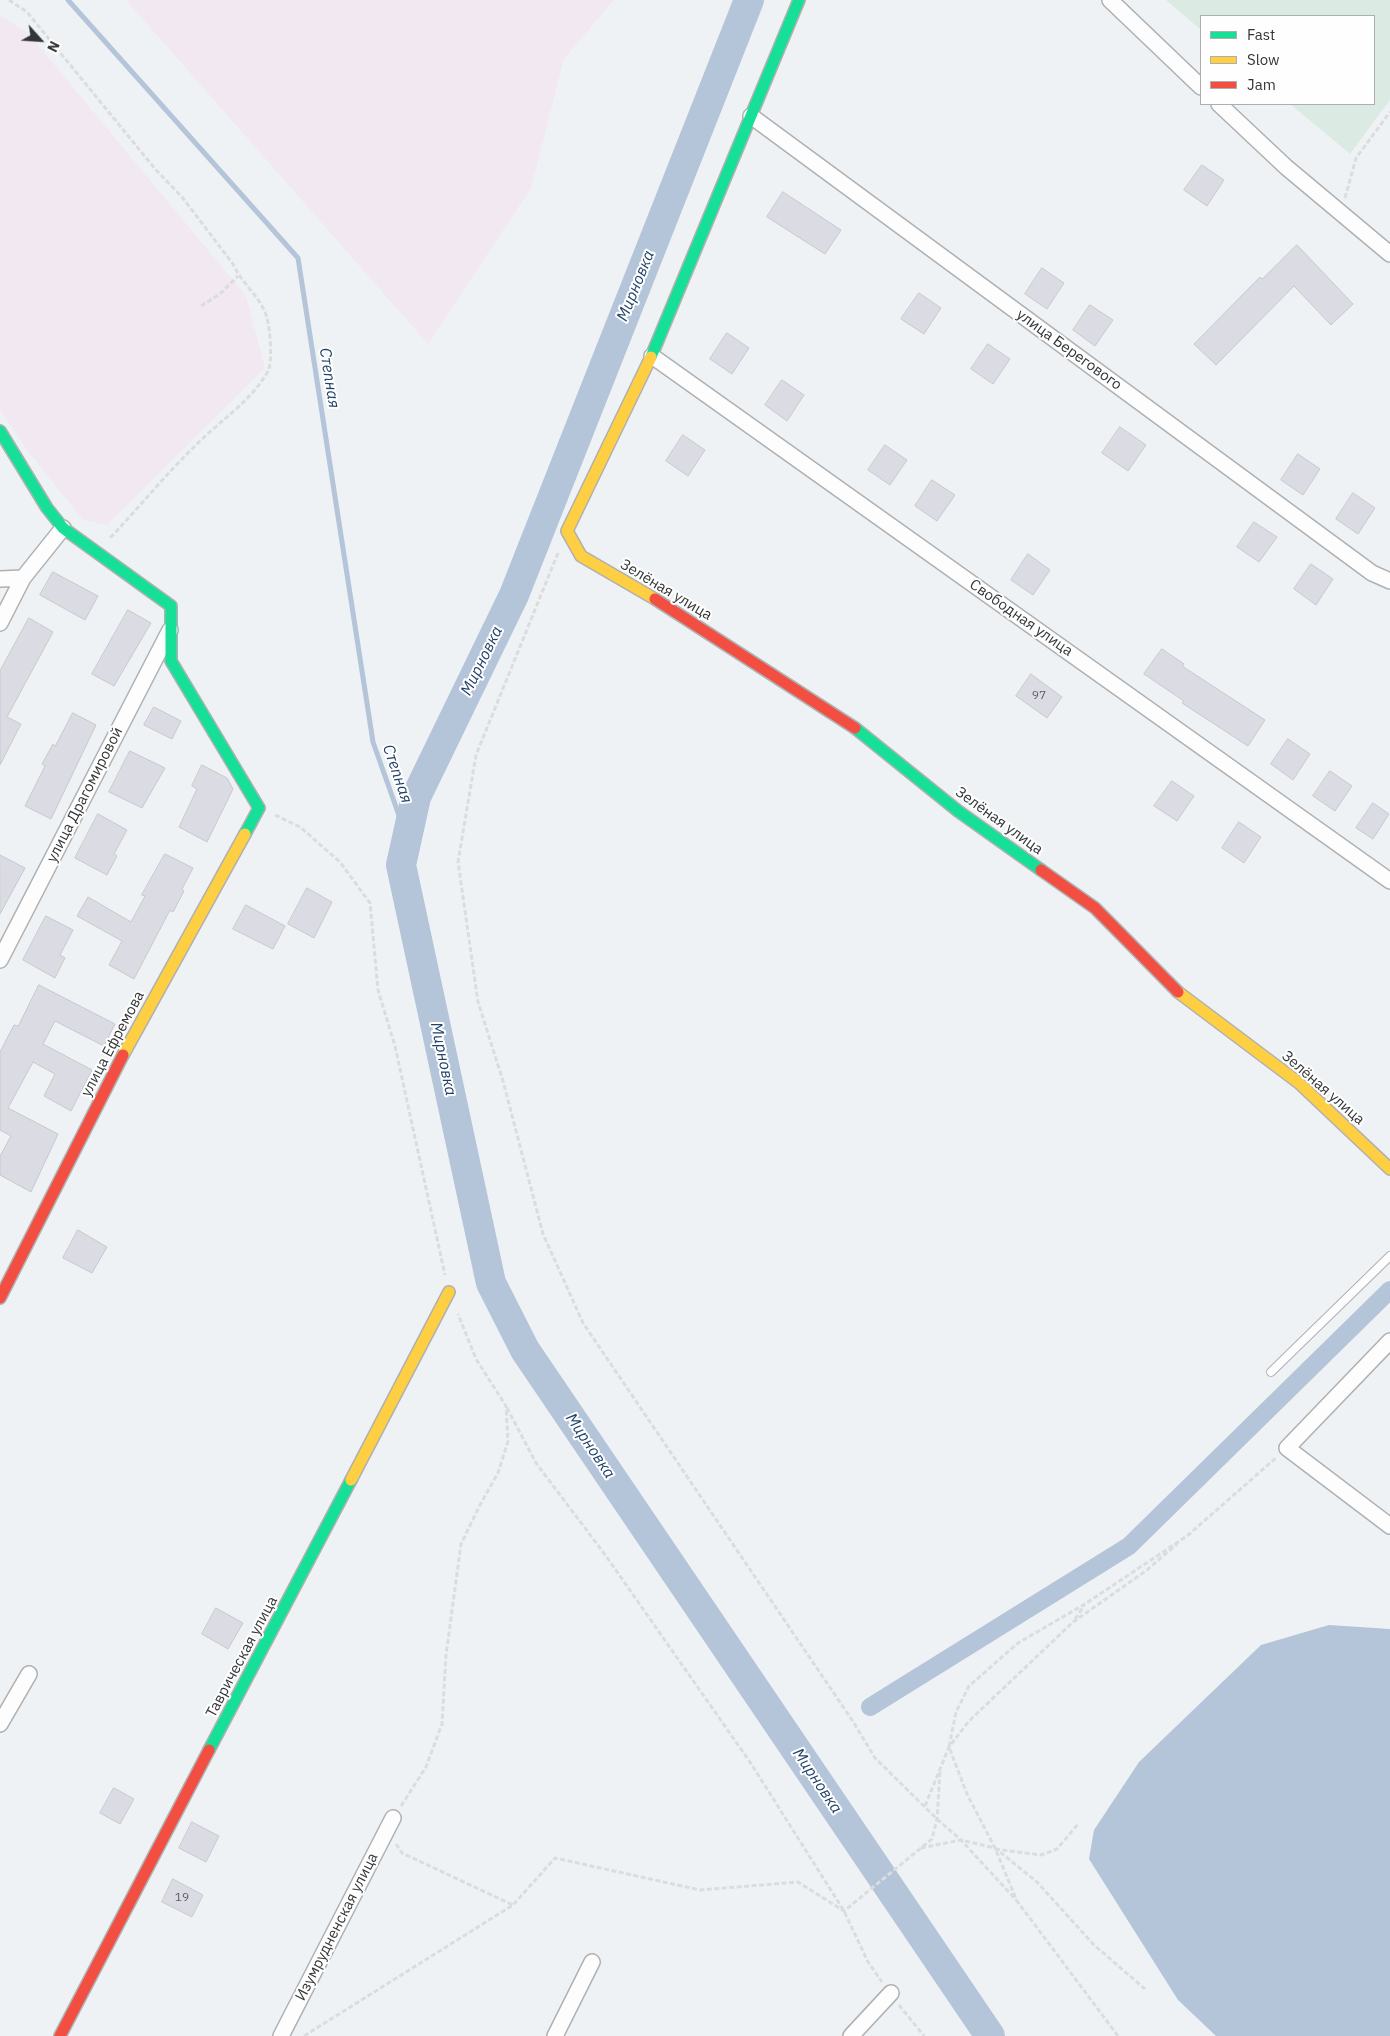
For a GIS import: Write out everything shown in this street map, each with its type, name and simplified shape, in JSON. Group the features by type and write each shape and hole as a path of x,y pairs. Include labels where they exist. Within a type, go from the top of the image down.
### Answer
{"street":[{"path":"567,531 652,356 799,0"},
{"path":"1110,0 1200,86"},
{"path":"1220,105 1286,167 1390,254"},
{"name":"улица Берегового","path":"751,116 1372,573 1390,581"},
{"name":"Свободная улица","path":"652,356 1390,880"},
{"path":"0,431 47,508 63,528 170,606 171,629"},
{"path":"0,622 23,578 63,528"},
{"name":"Зелёная улица","path":"567,531 581,556 664,604 859,731 958,811 1095,908 1180,994 1299,1083 1390,1169"},
{"path":"0,579 23,578"},
{"name":"улица Ефремова","path":"0,1298 129,1044 259,808 171,661 171,629"},
{"name":"улица Драгомировой","path":"0,960 171,629"},
{"name":"Таврическая улица","path":"60,2036 449,1292"},
{"path":"1390,1341 1288,1448 1390,1526"},
{"path":"0,1724 30,1674"},
{"name":"Изумрудненская улица","path":"281,2036 393,1818"},
{"path":"554,2036 592,1962"},
{"path":"851,2036 890,1993"}],"lane":[{"path":"1271,1372 1390,1256"}],"path":[{"path":"9,0 27,12 156,170 182,197 233,264 238,276 253,292 267,318 270,346 269,369 235,411 195,446 96,552"},
{"path":"1341,213 1356,158 1390,112"},
{"path":"201,306 220,294 238,276"},
{"path":"567,531 476,755 458,862 478,1002 503,1082 543,1234 583,1323 846,1711 875,1758 936,1819 962,1840 1017,1901 1118,2036"},
{"path":"506,1406 536,1463 682,1662 750,1762 844,1911 868,1962 924,2036"},
{"path":"949,1747 970,1721 1073,1622 1147,1570 1288,1448"},
{"path":"924,1806 940,1772 949,1747 956,1712 969,1686 1018,1643 1085,1604 1187,1536"},
{"path":"1073,1622 1085,1604"},
{"path":"949,1747 967,1794 995,1848 1017,1901"},
{"path":"844,1911 932,1839 936,1819 940,1772"},
{"path":"918,1849 962,1840 995,1848 1041,1855 1057,1849 1078,1824"},
{"path":"995,1848 1037,1882 1094,1945 1145,1990"},
{"path":"304,2036 513,1904 555,1858 700,1890 798,1882 844,1911"}],"shaded area":[{"path":"126,0 614,0 564,59 531,188 428,344"},
{"path":"1166,0 1390,0 1390,100 1350,154 1291,105 1375,105 1375,15 1200,15 1200,29"},
{"path":"0,15 29,34 246,296 265,368 107,525 83,520 27,450 0,409"}],"water":[{"path":"1329,1625 1390,1629 1390,2036 1216,2036 1178,2000 1089,1859 1094,1830 1139,1762 1261,1645"}],"building":[{"path":"1202,165 1224,180 1207,206 1184,190"},
{"path":"783,192 841,230 825,254 767,217"},
{"path":"1297,245 1353,304 1331,325 1294,286 1216,365 1194,344 1260,277 1262,279"},
{"path":"1042,268 1064,283 1047,309 1025,294"},
{"path":"919,293 941,308 924,334 901,319"},
{"path":"1090,305 1113,320 1095,346 1073,330"},
{"path":"727,333 749,348 732,374 710,359"},
{"path":"988,344 1010,359 993,384 971,369"},
{"path":"782,380 804,395 787,421 765,405"},
{"path":"1120,427 1146,445 1128,471 1102,453"},
{"path":"683,435 705,450 688,476 666,461"},
{"path":"885,445 907,460 890,485 868,470"},
{"path":"1298,454 1320,469 1303,495 1281,480"},
{"path":"932,480 955,495 937,521 915,506"},
{"path":"1353,493 1375,508 1358,534 1336,519"},
{"path":"1254,522 1277,537 1259,562 1237,547"},
{"path":"1028,554 1050,570 1033,595 1011,580"},
{"path":"1311,564 1333,579 1316,605 1294,589"},
{"path":"53,572 98,596 85,620 40,595"},
{"path":"128,610 151,623 114,686 92,674"},
{"path":"29,618 53,632 7,717 21,724 0,765 0,671"},
{"path":"1162,649 1184,664 1182,666 1265,720 1248,746 1182,703 1184,701 1144,674"},
{"path":"1031,674 1062,697 1047,718 1016,696"},
{"path":"154,707 181,721 172,739 144,725"},
{"path":"73,713 96,725 51,819 25,806 45,766 42,764 53,744 55,746"},
{"path":"1288,739 1310,754 1293,780 1271,764"},
{"path":"130,751 165,768 142,808 109,792"},
{"path":"202,765 227,778 233,789 207,842 179,827 197,789 192,786"},
{"path":"1330,771 1352,786 1335,811 1313,796"},
{"path":"1172,781 1194,796 1177,821 1154,806"},
{"path":"1373,803 1389,814 1373,839 1356,828"},
{"path":"98,814 127,830 114,854 117,856 107,875 75,858"},
{"path":"1239,822 1261,837 1244,863 1222,848"},
{"path":"165,854 193,868 173,912 170,910 134,979 109,965 122,941 77,916 88,897 131,922 145,896 142,895"},
{"path":"0,855 25,868 0,914"},
{"path":"307,888 332,902 314,938 288,924"},
{"path":"246,905 285,926 273,949 233,929"},
{"path":"46,916 73,930 60,955 65,958 55,978 23,960"},
{"path":"39,985 115,1024 104,1046 55,1021 43,1044 92,1070 71,1111 44,1096 55,1074 33,1062 8,1108 58,1134 31,1192 0,1175 0,1156 11,1136 0,1130 0,1052 14,1025 18,1026"},
{"path":"78,1230 107,1247 92,1273 63,1258"},
{"path":"216,1608 243,1623 228,1649 202,1634"},
{"path":"114,1788 134,1799 120,1824 100,1813"},
{"path":"192,1822 219,1836 206,1862 179,1848"},
{"path":"173,1879 203,1895 192,1917 162,1902"}],"waterway":[{"name":"Степная","path":"68,0 298,258 373,742 407,838"},
{"name":"Мирновка","path":"749,0 514,595 416,797 401,865 491,1283 525,1350 990,2036"},
{"path":"870,1707 1129,1546 1390,1290"}],"traffic: fast":[{"path":"651,357 799,0"},
{"path":"0,431 47,508 63,528 171,606 171,661 259,808 245,834"},
{"path":"855,728 958,811 1041,870"},
{"path":"209,1750 351,1480"}],"traffic: slow":[{"path":"651,357 567,531 581,556 655,599"},
{"path":"123,1055 245,834"},
{"path":"1178,992 1299,1083 1390,1169"},
{"path":"351,1480 449,1292"}],"traffic: jam":[{"path":"655,599 855,728"},
{"path":"1041,870 1095,908 1178,992"},
{"path":"0,1298 123,1055"},
{"path":"60,2036 209,1750"}]}
